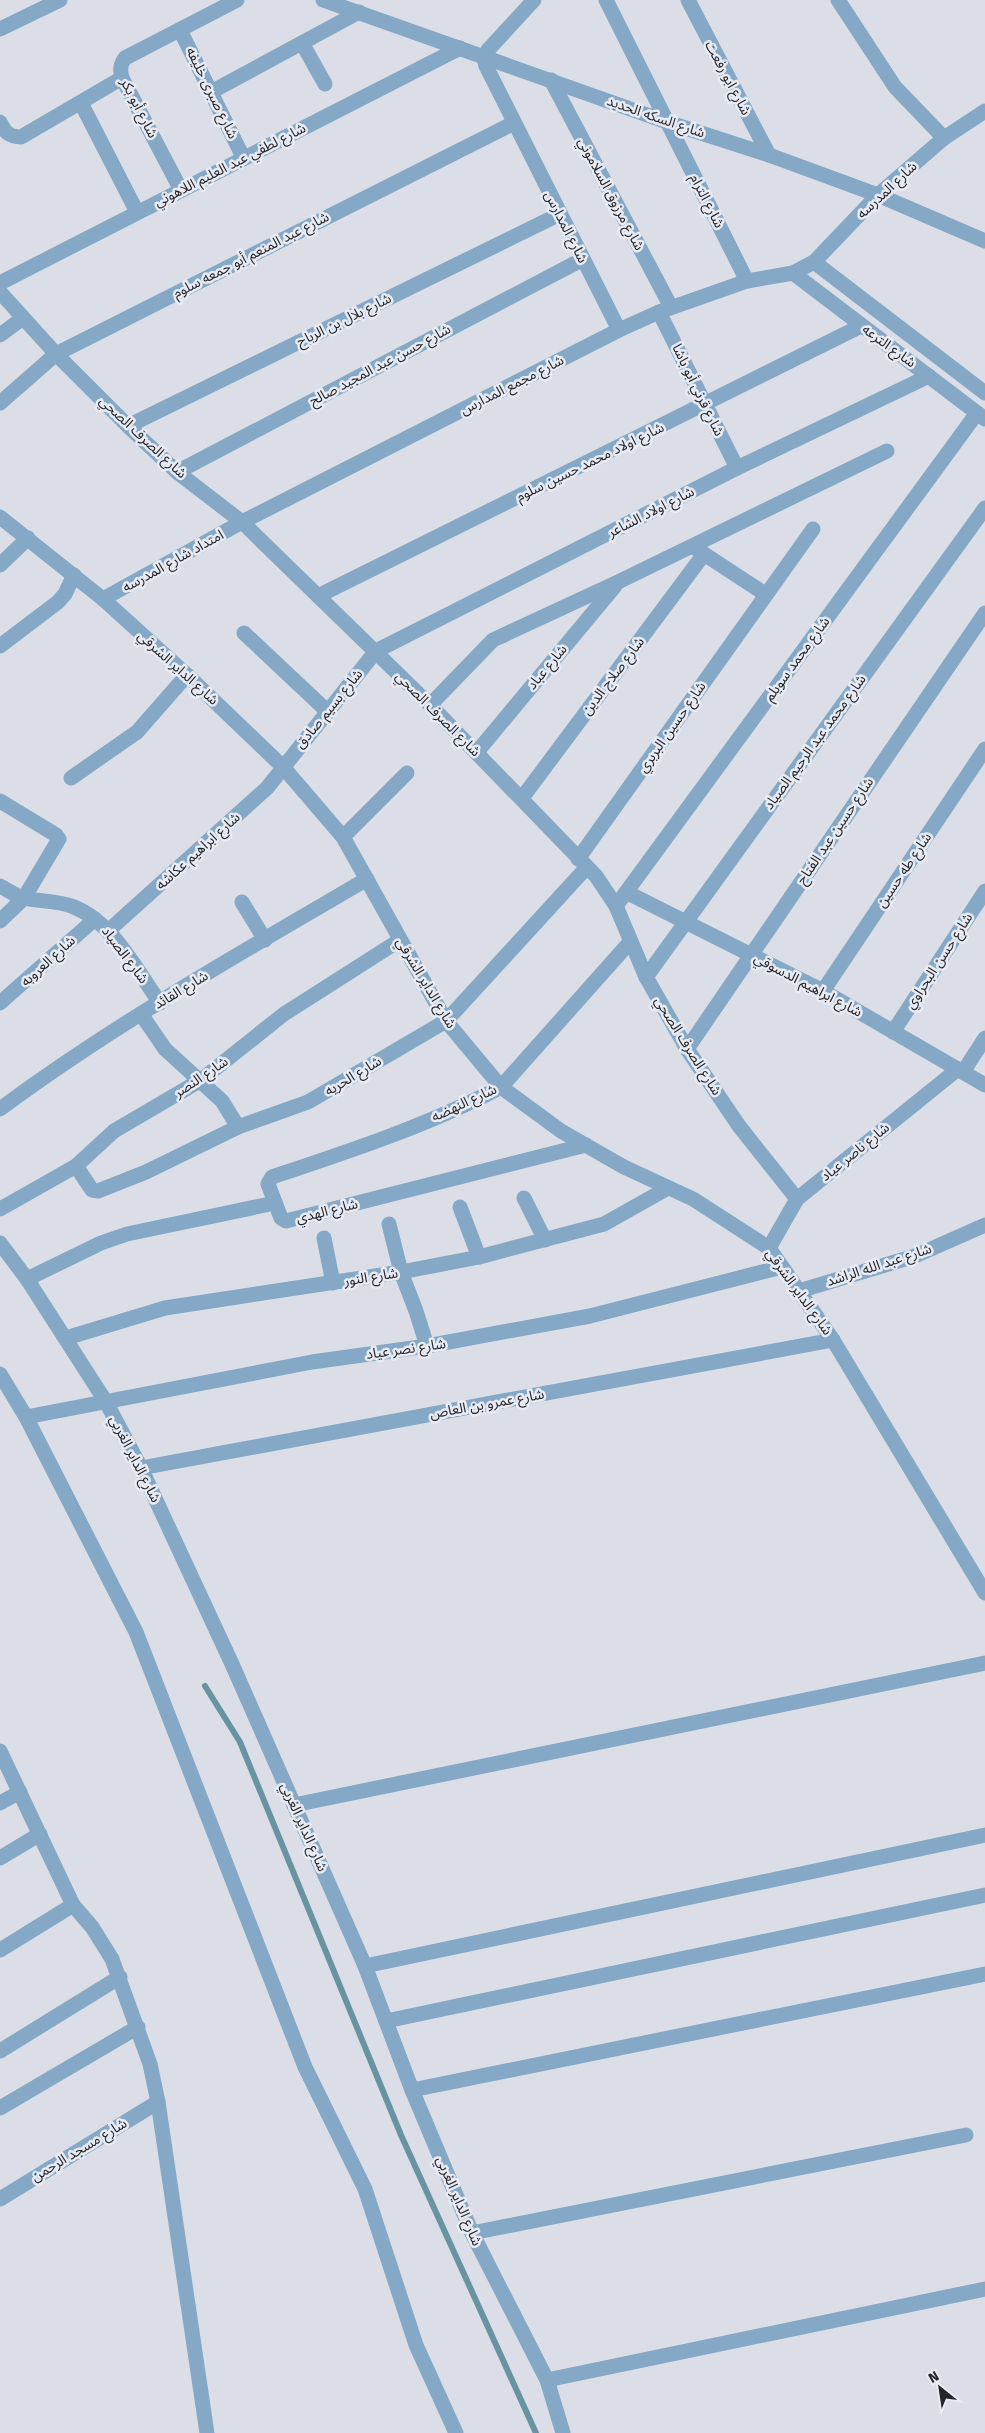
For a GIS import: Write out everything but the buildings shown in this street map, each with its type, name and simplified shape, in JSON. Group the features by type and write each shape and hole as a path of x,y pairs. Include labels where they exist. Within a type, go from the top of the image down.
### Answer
{"street":[{"path":"0,29 60,0"},
{"name":"شارع أبو بكر","path":"181,190 120,71 125,58 237,0"},
{"name":"شارع السكه الحديد","path":"323,0 667,122 769,155 878,195 985,241"},
{"name":"شارع الترام","path":"606,0 747,281"},
{"name":"شارع ابو رفعت","path":"688,0 769,155"},
{"path":"838,0 895,87 944,138"},
{"path":"484,57 525,3"},
{"path":"211,92 359,12"},
{"name":"شارع صبرى خليفه","path":"180,30 243,157"},
{"path":"302,43 325,84"},
{"name":"شارع لطفي عبد العليم اللاهوني","path":"0,283 243,157 460,48"},
{"name":"شارع المدارس","path":"484,57 486,66 514,123 619,330"},
{"path":"0,122 6,133 13,137 21,137 122,78"},
{"name":"شارع مرزوق السلاموني","path":"551,80 665,309"},
{"path":"81,103 137,212"},
{"name":"شارع المدرسه","path":"793,273 814,262 878,195 944,138 985,111"},
{"name":"شارع عبد المنعم أبو جمعه سلوم","path":"0,403 56,354 514,123"},
{"name":"شارع بلال بن الرباح","path":"128,426 560,214"},
{"name":"شارع حسن عبد المجيد صالح","path":"177,472 583,259"},
{"name":"شارع الترعه","path":"814,262 985,393"},
{"name":"شارع مجمع المدارس","path":"242,522 619,330 665,309 747,281 793,273"},
{"name":"شارع الترعه","path":"793,273 981,416"},
{"name":"شارع الصرف الصحي","path":"0,292 56,354 128,426 177,472 242,522 376,651 522,798 596,876 616,906 646,977 687,1049 739,1126 797,1199"},
{"name":"شارع قرني أبو باشا","path":"665,309 706,405 737,468"},
{"path":"0,335 24,318"},
{"name":"شارع اولاد محمد حسين سلوم","path":"318,596 706,405 861,326"},
{"name":"شارع اولاد الشاعر","path":"376,651 737,468 929,376"},
{"name":"شارع محمد سويلم","path":"616,906 981,416"},
{"path":"430,705 492,640 618,582 887,451"},
{"name":"شارع محمد عبد الرحيم الصياد","path":"646,977 985,508"},
{"name":"شارع الداير الشرقي","path":"0,517 103,599 187,675 283,767 343,837 446,1021 501,1087 545,1122 586,1146 693,1199 770,1248 833,1340 979,1571 985,1593"},
{"name":"امتداد شارع المدرسه","path":"103,599 242,522"},
{"name":"شارع حسين البربري","path":"582,863 765,594 812,529"},
{"path":"0,564 28,538"},
{"path":"691,545 765,594"},
{"name":"شارع صلاح الدين","path":"522,798 704,554"},
{"path":"0,646 58,602 65,594 74,575"},
{"name":"شارع عباد","path":"477,752 618,582"},
{"name":"شارع حسين عبد الفتاح","path":"687,1049 985,613"},
{"path":"244,632 328,712"},
{"name":"شارع بسيم صادق","path":"283,767 376,651"},
{"path":"71,778 137,732 187,675"},
{"name":"شارع طه حسين","path":"822,991 985,749"},
{"name":"شارع ابراهيم عكاشه","path":"108,931 268,788 283,767"},
{"path":"343,837 407,773"},
{"path":"0,800 56,835 59,839 24,898 0,921"},
{"name":"شارع الحريه","path":"76,1166 92,1190 98,1191 146,1172 238,1126 308,1102 446,1021 582,863"},
{"name":"شارع القائد","path":"0,1109 33,1084 141,1014 367,879"},
{"name":"شارع الصياد","path":"0,886 24,898 62,903 96,919 108,931 160,1003"},
{"name":"شارع حسن البحراوي","path":"893,1032 985,890"},
{"name":"شارع ابراهيم الدسوقي","path":"626,892 822,991 985,1085"},
{"path":"242,902 265,940"},
{"name":"شارع العروبه","path":"0,1004 96,919"},
{"name":"شارع النصر","path":"0,1210 76,1166 114,1131 201,1080 284,1014 400,940"},
{"name":"شارع النهضه","path":"275,1202 268,1184 272,1176 349,1152 472,1102 501,1087 630,942"},
{"path":"141,1014 165,1050 201,1080 227,1107 238,1126"},
{"path":"960,1071 985,1038"},
{"name":"شارع ناصر عياد","path":"770,1248 797,1199 960,1071"},
{"name":"شارع الهدي","path":"275,1202 281,1218 286,1221 586,1146"},
{"name":"شارع النور","path":"66,1338 165,1308 401,1272 479,1257 604,1224 668,1188"},
{"path":"524,1198 545,1240"},
{"path":"27,1279 101,1243 127,1234 275,1202"},
{"path":"460,1207 479,1257"},
{"path":"390,1224 401,1272 427,1346"},
{"name":"شارع عبد الله الراشد","path":"799,1291 915,1256 985,1225"},
{"path":"324,1238 333,1283"},
{"name":"شارع الداير الغربي","path":"0,1243 27,1279 66,1338 106,1402 142,1468 365,1966 412,2090 472,2233 547,2380 563,2433"},
{"name":"شارع نصر عياد","path":"26,1417 312,1362 427,1346 590,1316 782,1266"},
{"name":"شارع عمرو بن العاص","path":"142,1468 833,1340"},
{"path":"0,1374 26,1417 136,1632 306,2067 364,2189 416,2345 456,2433"},
{"path":"294,1805 985,1662"},
{"path":"0,1751 73,1905 103,1942 120,1977 150,2064 158,2102 207,2433"},
{"path":"0,1803 20,1792"},
{"path":"0,1858 40,1834"},
{"path":"365,1966 985,1835"},
{"path":"386,2021 985,1895"},
{"path":"0,1950 73,1905"},
{"path":"412,2090 985,1974"},
{"path":"0,2051 120,1977"},
{"path":"0,2108 138,2027"},
{"name":"شارع مسجد الرحمن","path":"0,2199 158,2102"},
{"path":"472,2233 966,2135"},
{"path":"547,2380 985,2290"}],"waterway":[{"path":"205,1686 240,1742 401,2135 536,2433"}]}
